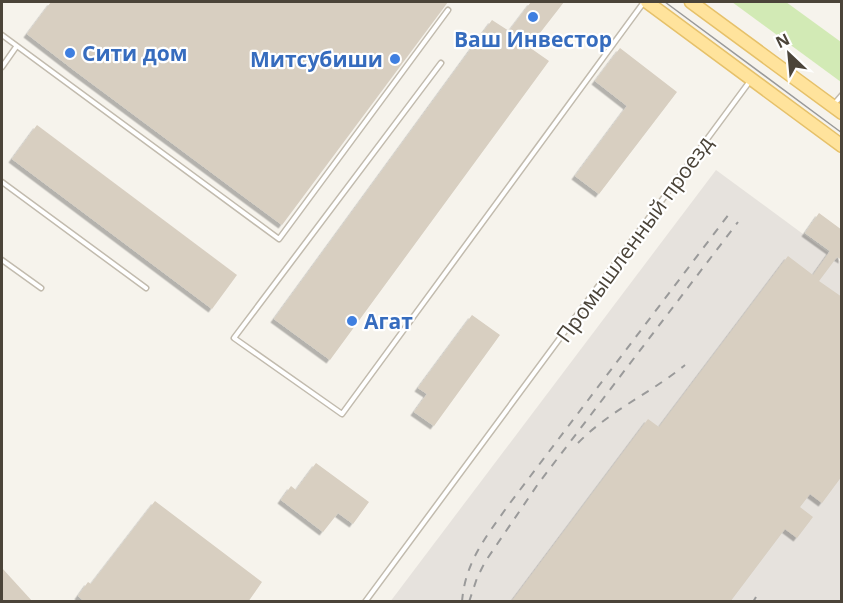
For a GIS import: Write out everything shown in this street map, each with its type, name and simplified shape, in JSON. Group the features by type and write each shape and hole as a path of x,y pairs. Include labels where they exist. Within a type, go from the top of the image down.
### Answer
{"main road":[{"path":"646,2 842,146"},
{"path":"691,2 837,110"}],"lane":[{"path":"441,63 234,338 342,414 646,2"},
{"path":"2,35 279,239 448,10"},
{"path":"2,67 16,47"},
{"name":"Промышленный проезд","path":"365,602 752,79"},
{"path":"837,110 842,95"},
{"path":"2,182 146,288"},
{"path":"2,260 41,288"}],"shaded area":[{"path":"716,170 841,262 841,601 390,602"}],"green space":[{"path":"732,2 786,2 841,42 841,82"}],"building":[{"path":"51,2 448,2 282,225 27,34"},
{"path":"531,2 564,2 529,47 549,61 330,360 274,319 492,20 509,31"},
{"path":"620,48 677,92 599,194 575,176 627,106 595,81"},
{"path":"37,125 237,275 212,309 12,159"},
{"path":"819,213 842,230 842,260 837,257 819,281 842,297 842,476 822,503 810,494 800,507 813,517 797,538 785,529 730,602 511,602 648,419 659,427 788,256 813,275 830,251 805,233"},
{"path":"472,315 500,335 434,426 414,412 427,394 418,388"},
{"path":"316,463 369,502 353,524 338,513 323,532 281,500 291,486 296,490"},
{"path":"155,501 262,582 248,602 85,602 78,596 88,582 91,584"},
{"path":"2,568 33,602 2,602"}],"tram line":[{"path":"665,2 842,133"}],"railway":[{"path":"462,602 467,574 472,562 507,507 729,214"},
{"path":"469,602 485,562 538,484 738,222"},
{"path":"578,443 603,421 685,365"},
{"path":"753,602 756,597"}],"place":[{"name":"Ваш Инвестор","path":"533,17"},
{"name":"Сити дом","path":"70,53"},
{"name":"Митсубиши","path":"395,59"},
{"name":"Агат","path":"352,321"}]}
